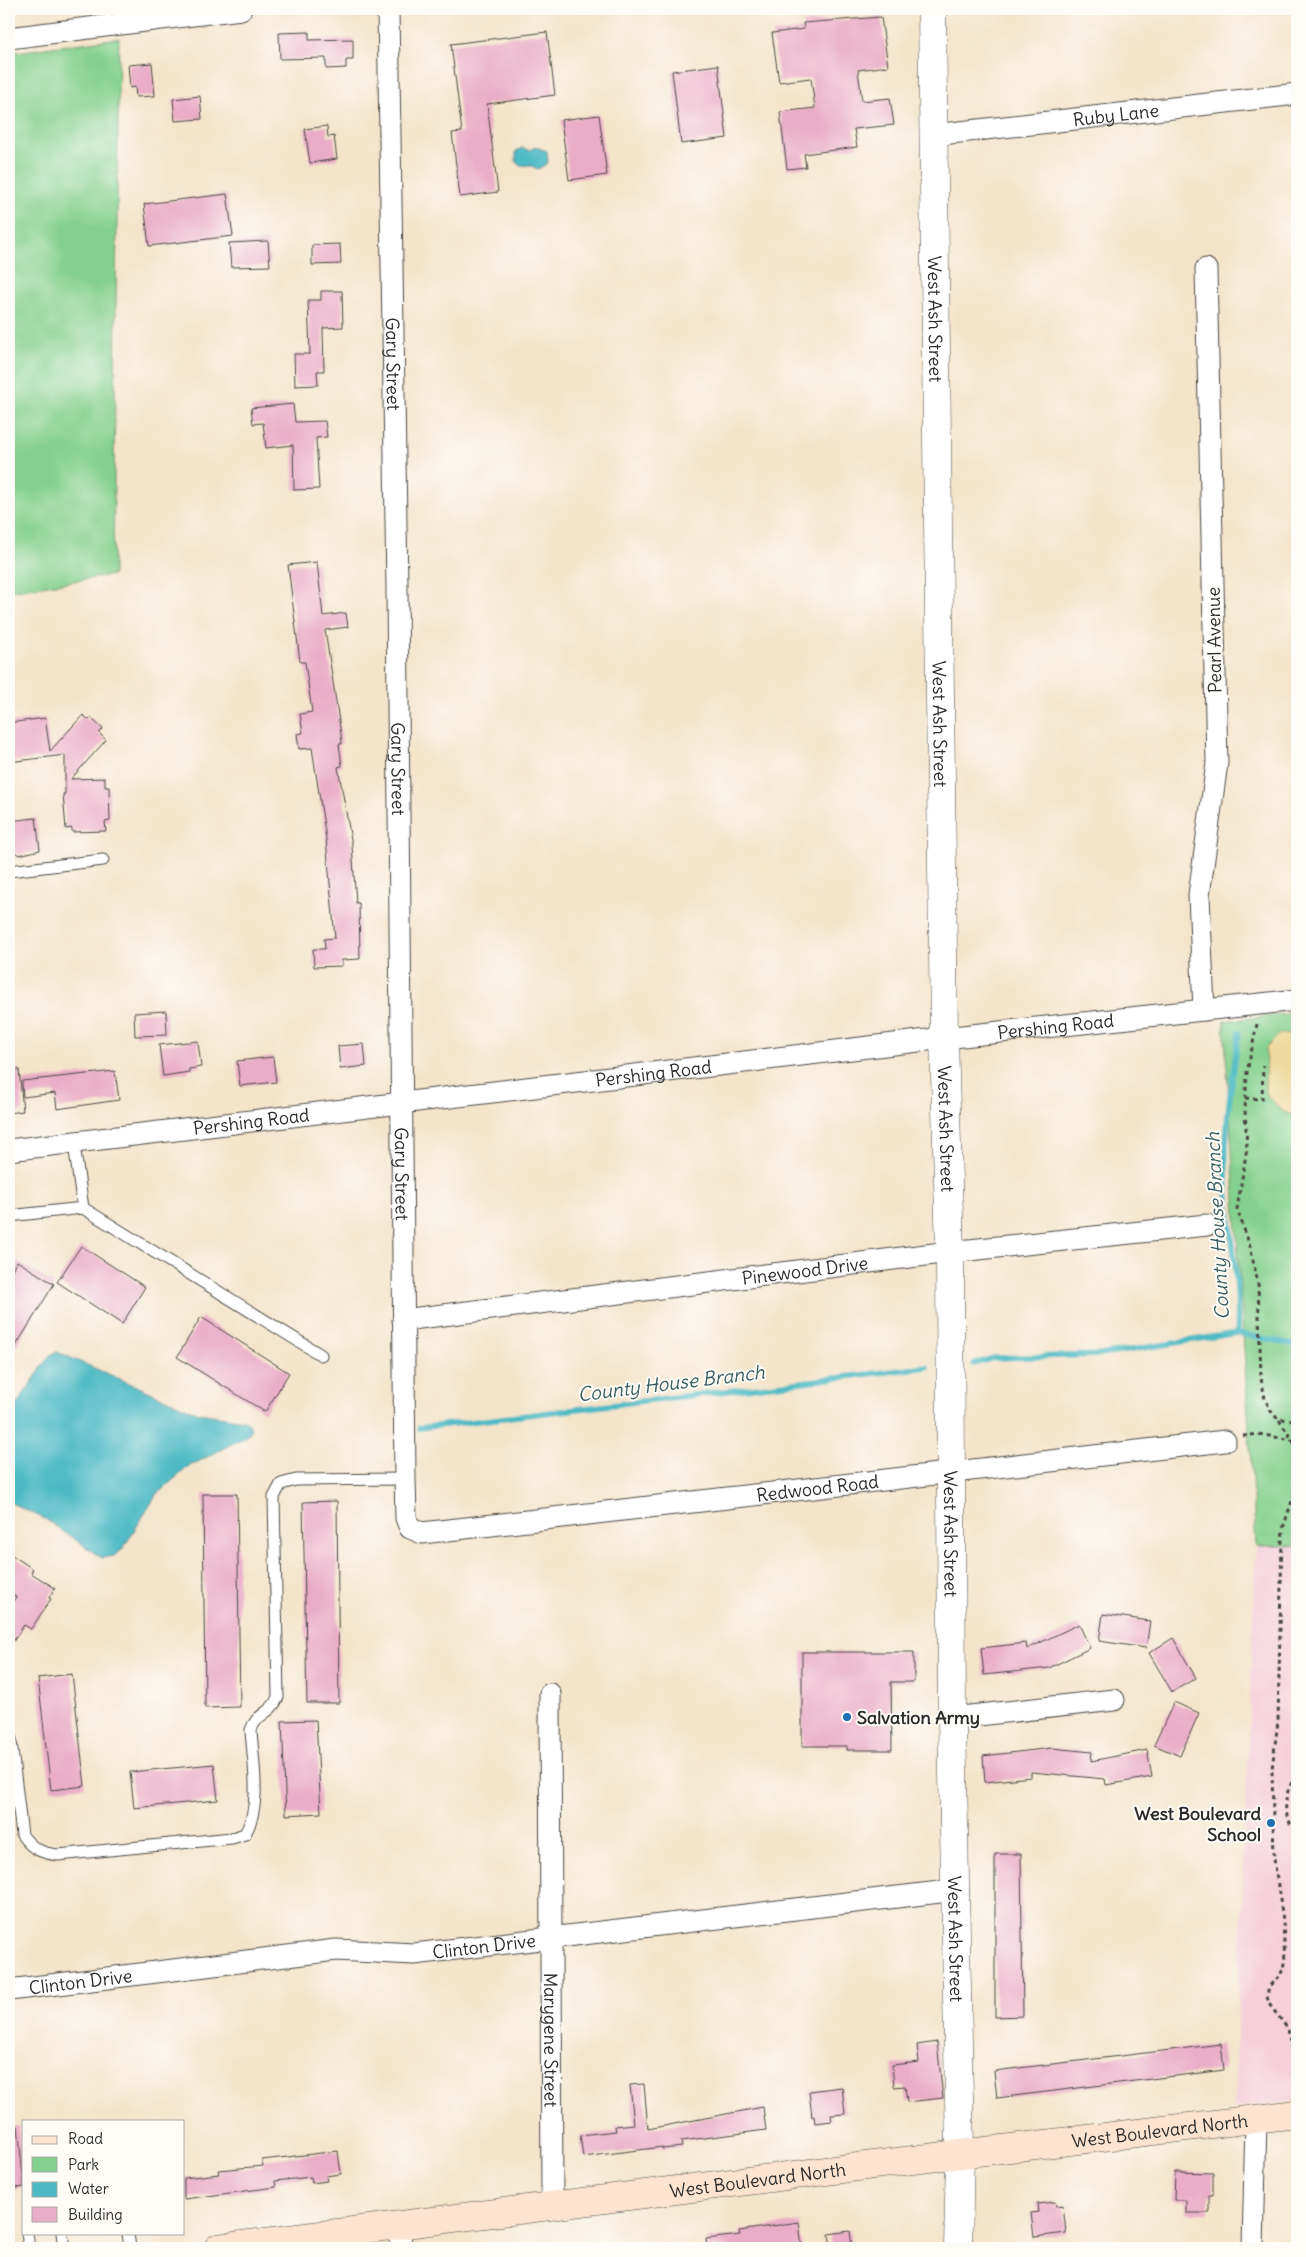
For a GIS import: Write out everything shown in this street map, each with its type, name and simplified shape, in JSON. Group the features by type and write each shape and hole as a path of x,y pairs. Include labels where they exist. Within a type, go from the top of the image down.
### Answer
{"main road":[{"name":"West Boulevard North","path":"218,2248 400,2237 552,2207 960,2154 1297,2114"}],"street":[{"path":"9,38 241,9"},
{"name":"Gary Street","path":"388,9 405,1479 406,1518 410,1528"},
{"name":"West Ash Street","path":"932,9 944,1038 950,1252 952,1718 957,1890 960,2154 958,2248"},
{"name":"Ruby Lane","path":"933,135 1297,94"},
{"name":"Pearl Avenue","path":"1204,1010 1199,895 1217,763 1206,269"},
{"name":"Pershing Road","path":"9,1150 74,1144 944,1038 1297,1000"},
{"name":"Pinewood Drive","path":"403,1320 950,1252 1207,1225"},
{"name":"Redwood Road","path":"410,1528 422,1533 1225,1441"},
{"name":"Marygene Street","path":"550,1694 552,2207"},
{"path":"952,1718 1114,1700"},
{"name":"Clinton Drive","path":"9,1990 336,1950 414,1954 957,1890"},
{"path":"1253,2248 1256,2119"}],"lane":[{"path":"9,871 103,860"},
{"path":"74,1144 83,1208"},
{"path":"9,1216 83,1208 321,1355"},
{"path":"9,1724 22,1836 30,1846 44,1853 58,1855 232,1838 245,1834 252,1822 255,1805 251,1730 254,1719 274,1706 278,1697 274,1497 281,1484 296,1480 405,1479"},
{"path":"27,2234 30,2248"},
{"path":"62,2234 64,2248"},
{"path":"128,2234 130,2248"}],"path":[{"path":"1258,1021 1247,1072 1247,1148 1237,1209 1250,1246 1258,1284 1261,1378 1266,1399 1272,1413 1297,1447"},
{"path":"1246,1098 1262,1099 1263,1065"},
{"path":"1278,1419 1297,1420"},
{"path":"1225,1441 1258,1434 1292,1440"},
{"path":"1297,1486 1284,1525 1282,1538 1278,1721 1272,1769 1275,1812 1274,1859 1283,1920 1285,1964 1280,1976 1269,1986 1267,1996 1288,2029 1297,2085"},
{"path":"1297,1776 1290,1785 1286,1802 1290,1822 1297,1830"}],"shaded area":[{"name":"West Boulevard School","path":"1256,1546 1297,1546 1297,2100 1234,2108"}],"green space":[{"path":"119,38 113,575 9,591 9,53"},
{"path":"1297,1013 1297,1546 1256,1546 1224,1021"}],"sand":[{"path":"1280,1034 1297,1035 1297,1117 1282,1111 1265,1093 1266,1048"}],"water":[{"path":"536,147 547,151 548,163 538,169 529,165 520,166 516,162 516,151 522,148 529,150"},
{"path":"57,1352 199,1413 244,1420 249,1424 251,1430 247,1436 188,1467 157,1494 122,1550 114,1556 102,1558 45,1519 9,1502 9,1416 50,1355"}],"building":[{"path":"881,17 888,66 858,70 862,101 890,98 894,125 854,129 857,147 804,154 806,167 787,169 780,112 815,108 811,78 779,82 772,33 804,29 803,23"},
{"path":"309,32 309,40 353,39 353,60 346,60 346,68 326,69 326,58 280,59 279,33"},
{"path":"547,32 555,95 487,104 498,192 460,197 452,133 462,132 451,44"},
{"path":"152,63 155,96 136,97 135,87 130,88 128,65"},
{"path":"718,65 727,138 681,144 672,71"},
{"path":"200,96 202,119 175,121 173,99"},
{"path":"599,115 607,175 569,180 561,120"},
{"path":"327,126 328,137 334,136 337,159 310,163 305,129"},
{"path":"227,194 233,236 149,246 144,204"},
{"path":"268,241 270,266 231,267 229,243"},
{"path":"340,244 341,264 312,265 312,245"},
{"path":"321,291 342,291 343,327 323,328 324,371 317,371 318,385 295,386 294,354 310,354 308,300 321,300"},
{"path":"293,404 295,422 325,421 327,437 316,438 319,489 294,490 293,445 266,448 263,423 253,424 251,408"},
{"path":"317,562 323,616 346,613 348,627 325,630 342,744 339,744 342,766 338,767 352,845 356,903 359,903 360,959 342,960 342,966 314,967 313,949 325,949 324,939 335,938 326,839 312,748 299,749 297,734 303,733 300,714 312,712 305,662 300,662 288,565"},
{"path":"83,715 89,720 91,718 103,729 99,733 106,740 71,779 105,778 105,787 109,787 110,821 105,822 106,831 72,832 72,828 66,829 63,794 65,794 65,755 9,762 9,723 45,718 50,751"},
{"path":"36,818 40,850 19,855 9,848 9,821"},
{"path":"166,1011 167,1035 135,1036 134,1013"},
{"path":"198,1041 201,1067 189,1069 189,1072 163,1076 159,1045"},
{"path":"364,1044 366,1066 340,1069 338,1046"},
{"path":"273,1057 276,1082 240,1086 237,1061"},
{"path":"19,1069 23,1111 9,1113 9,1070"},
{"path":"115,1071 119,1100 57,1109 55,1093 23,1097 22,1081"},
{"path":"81,1246 145,1287 122,1324 57,1282"},
{"path":"17,1261 54,1284 9,1357 9,1275"},
{"path":"201,1317 289,1373 265,1412 177,1357"},
{"path":"203,1494 237,1494 240,1707 205,1708"},
{"path":"337,1501 339,1703 307,1703 303,1502"},
{"path":"9,1553 33,1569 31,1573 55,1588 49,1598 51,1599 31,1629 24,1625 9,1648 9,1608 16,1597 9,1592"},
{"path":"1103,1614 1150,1621 1146,1648 1099,1641"},
{"path":"1079,1624 1090,1648 1049,1668 984,1675 981,1648 1026,1643 1027,1649"},
{"path":"1173,1638 1196,1678 1172,1692 1149,1653"},
{"name":"Salvation Army","path":"802,1652 914,1652 914,1682 891,1682 892,1750 847,1750 847,1746 802,1746"},
{"path":"72,1674 85,1786 51,1790 38,1678"},
{"path":"1174,1702 1199,1713 1180,1756 1154,1745"},
{"path":"316,1720 321,1813 286,1815 282,1721"},
{"path":"1052,1748 1092,1752 1091,1761 1147,1750 1152,1777 1106,1785 1105,1779 1031,1772 1031,1777 985,1782 983,1756"},
{"path":"214,1764 218,1800 134,1808 130,1772"},
{"path":"995,1854 1021,1854 1023,2016 995,2017"},
{"path":"937,2042 943,2098 907,2102 905,2086 894,2087 892,2065 919,2062 917,2045"},
{"path":"1221,2044 1224,2070 997,2098 994,2071"},
{"path":"644,2084 648,2129 763,2107 766,2130 681,2141 682,2147 662,2149 662,2147 583,2157 580,2135 616,2131 615,2126 634,2124 630,2085"},
{"path":"842,2087 845,2114 831,2115 832,2121 815,2123 814,2116 812,2117 809,2091"},
{"path":"18,2126 22,2187 9,2189 9,2127"},
{"path":"338,2151 341,2174 326,2176 327,2181 312,2183 311,2177 275,2181 276,2187 185,2199 185,2178 219,2174 218,2170 263,2166 262,2160"},
{"path":"1175,2172 1213,2173 1213,2195 1209,2195 1209,2213 1186,2213 1186,2200 1174,2200"},
{"path":"1055,2202 1056,2206 1063,2205 1066,2233 1034,2237 1031,2213 1038,2212 1037,2204"},
{"path":"799,2222 802,2248 707,2248 706,2239 740,2235 739,2231"},
{"path":"850,2231 852,2248 831,2248 829,2234"}],"waterway":[{"name":"County House Branch","path":"974,1364 993,1358 1100,1355 1237,1333 1236,1273 1227,1194 1226,1138 1239,1033"},
{"path":"1237,1333 1297,1345"},
{"name":"County House Branch","path":"419,1428 927,1367"}],"place":[{"name":"Salvation Army","path":"847,1717"},
{"name":"West Boulevard School","path":"1271,1823"}]}
